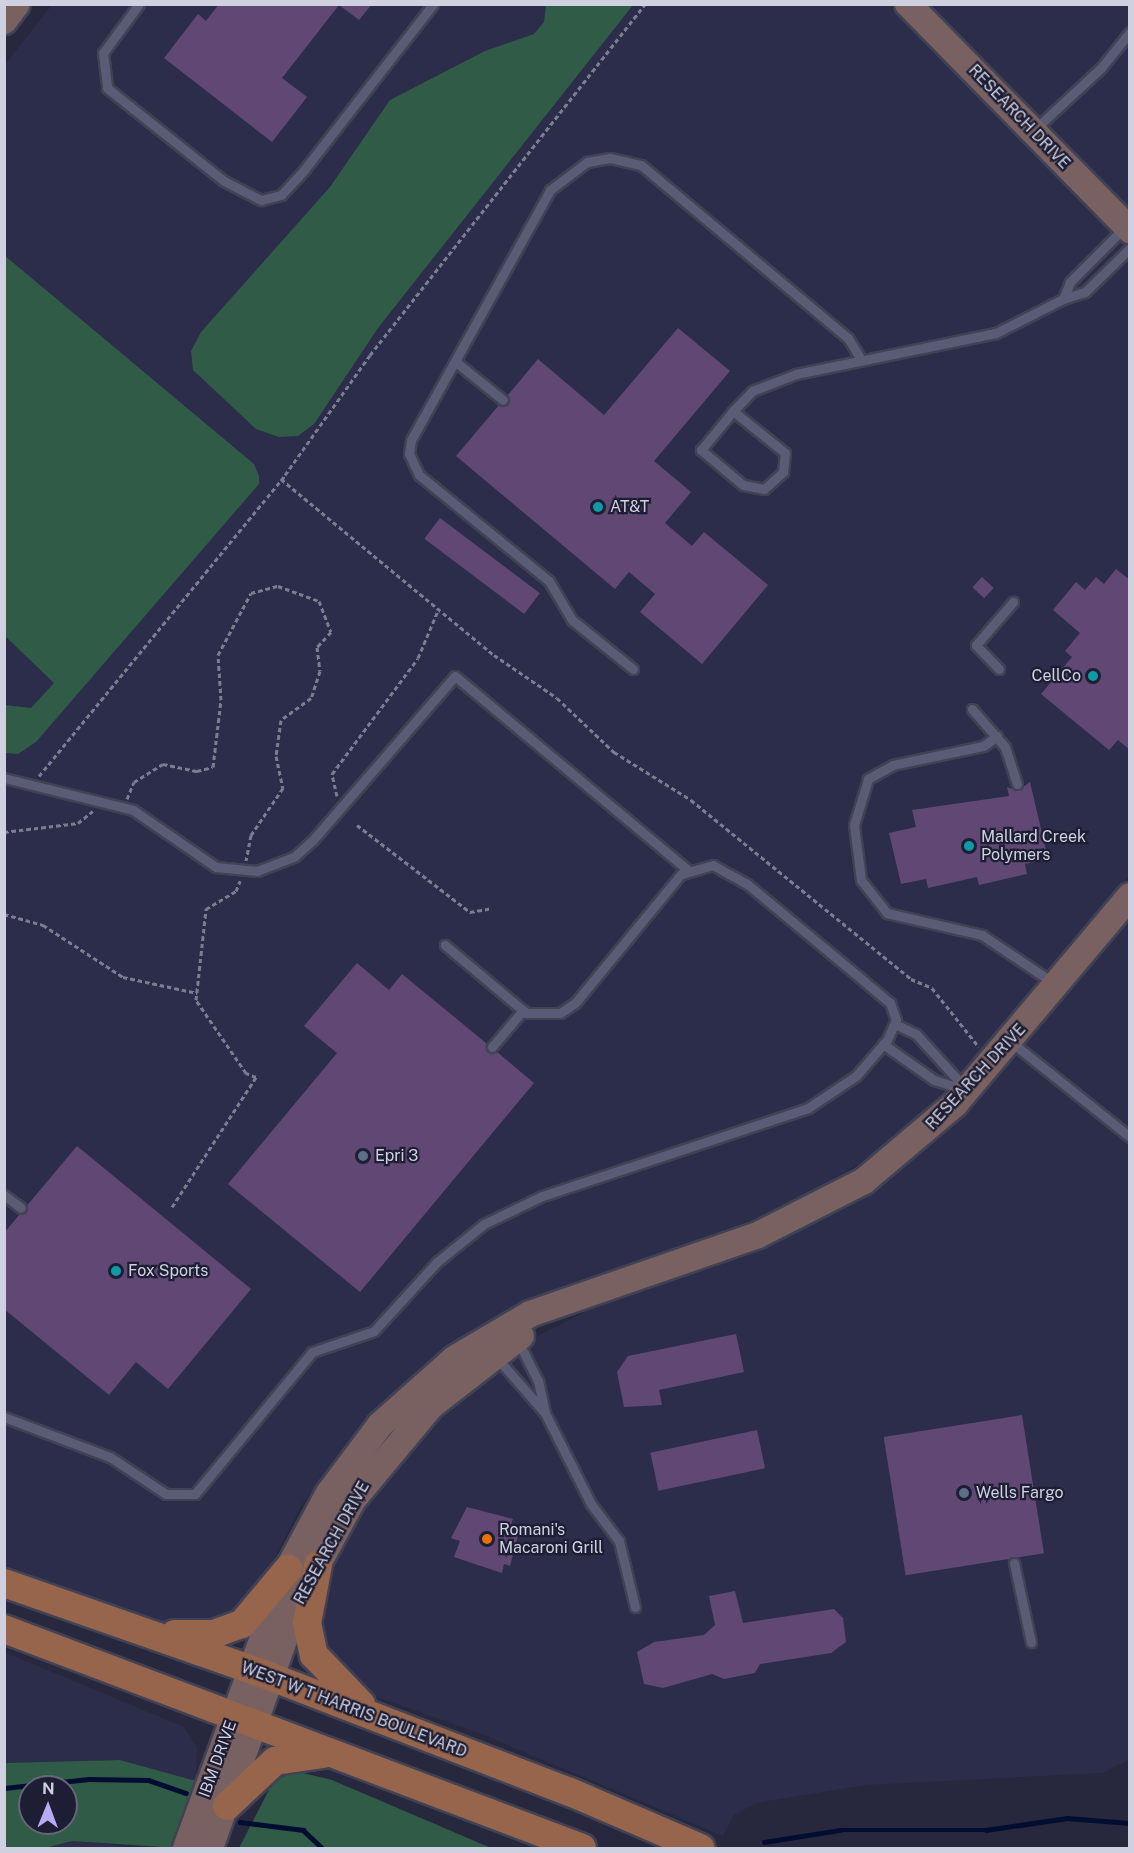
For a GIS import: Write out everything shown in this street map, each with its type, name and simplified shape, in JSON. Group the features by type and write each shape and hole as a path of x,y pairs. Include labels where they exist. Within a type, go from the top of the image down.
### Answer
{"main road":[{"path":"318,1565 307,1623 314,1655 338,1686 379,1719"},
{"path":"150,1634 230,1630 254,1613 288,1569"},
{"name":"WEST W T HARRIS BOULEVARD","path":"4,1583 259,1673 700,1848"},
{"path":"4,1629 328,1754 582,1848"},
{"path":"227,1806 275,1761 328,1754"}],"street":[{"path":"4,21 17,4"},
{"name":"RESEARCH DRIVE","path":"908,4 1032,131 1128,235"},
{"name":"RESEARCH DRIVE","path":"259,1673 288,1569 329,1493 380,1425 489,1346 554,1310 823,1205 902,1152 967,1090 1130,896"},
{"name":"RESEARCH DRIVE","path":"259,1673 352,1501 399,1439 489,1346"},
{"name":"IBM DRIVE","path":"186,1848 242,1719 259,1673"},
{"name":"IBM DRIVE","path":"210,1848 227,1806 242,1719"}],"lane":[{"path":"139,4 103,54 107,88 224,181 261,200 281,195 304,170 433,4"},
{"path":"1032,131 1101,68 1130,32"},
{"path":"633,669 572,620 549,581 414,469 411,440 558,181 587,162 610,158 641,165 677,192 848,338 861,360"},
{"path":"1063,299 1070,282 1128,235"},
{"path":"733,411 783,448 785,465 772,485 748,488 700,450 733,411 771,381 996,333 1063,299 1084,292 1128,235"},
{"path":"456,362 503,400"},
{"path":"999,669 976,645 1013,602"},
{"path":"4,778 133,810 209,864 242,872 294,857 346,802 455,676 688,870"},
{"path":"972,709 997,736 1017,783"},
{"path":"997,736 983,746 893,765 868,779 854,825 861,880 887,913 982,935 1056,985"},
{"path":"4,1417 110,1457 166,1494 195,1494 308,1356 375,1331 437,1262 484,1224 542,1196 808,1108 856,1076 883,1044 895,1024 890,1004 747,884 719,866 688,870 568,1009 543,1016 523,1010 445,945"},
{"path":"492,1047 523,1010"},
{"path":"895,1024 916,1034 967,1090"},
{"path":"1010,1041 1130,1137"},
{"path":"883,1044 904,1054 929,1077 967,1090"},
{"path":"4,1195 21,1208"},
{"path":"512,1332 538,1381 545,1413"},
{"path":"489,1346 545,1413 591,1504 619,1541 635,1607"},
{"path":"1014,1563 1031,1641"}],"path":[{"path":"37,781 281,479 370,355 645,4"},
{"path":"281,479 494,655 556,698 614,752 691,800 911,979 932,988 993,1060"},
{"path":"126,800 134,782 163,764 201,771 215,763 218,655 251,593 278,586 319,601 332,632 317,647 320,671 311,698 281,720 276,756 283,788 251,835 245,863"},
{"path":"346,802 332,790 332,774 418,658 439,608"},
{"path":"4,832 84,821 93,809"},
{"path":"357,825 470,912 492,908"},
{"path":"172,1207 256,1077 246,1073 215,1021 198,1005 197,993 206,909 236,891 240,881"},
{"path":"4,914 44,925 123,976 197,993"}],"shaded area":[{"path":"52,5 889,5 1129,249 1129,876 967,1070 880,1151 788,1206 587,1282 366,1424 303,1503 247,1610 193,1628 136,1615 5,1565 4,66"},
{"path":"926,5 1129,5 1129,213"},
{"path":"1129,917 1129,1760 1102,1773 865,1785 756,1803 734,1815 723,1836 479,1733 366,1693 336,1672 312,1624 315,1593 376,1482 444,1408 526,1342 595,1307 775,1241 891,1175 941,1136 994,1080"},
{"path":"4,1652 184,1727 197,1748 196,1781 120,1760 5,1763"},
{"path":"72,1841 102,1843 132,1848 45,1848"}],"green space":[{"path":"546,5 633,5 378,328 314,424 298,436 279,437 256,429 193,370 191,351 201,332 330,187 390,100 485,51 534,34 544,22"},
{"path":"4,255 254,464 259,476 259,484 36,742 18,754 5,753 5,705 31,708 54,683 5,636"},
{"path":"120,1760 196,1781 177,1848 72,1841 45,1848 5,1848 5,1763"},
{"path":"295,1771 332,1780 491,1848 239,1848 273,1782"}],"building":[{"path":"219,4 372,4 359,20 339,5 282,78 307,97 272,142 164,58 198,14 206,21"},
{"name":"AT&T","path":"678,328 730,371 654,461 691,492 665,523 692,546 704,532 768,585 702,664 640,612 655,594 629,572 615,589 456,456 499,405 508,405 508,395 538,359 604,415"},
{"path":"440,518 540,593 524,614 424,539"},
{"name":"CellCo","path":"1116,569 1130,580 1130,750 1118,740 1109,750 1041,694 1072,657 1065,651 1080,633 1053,610 1076,582 1085,590 1096,577 1104,584"},
{"path":"982,577 994,588 984,598 972,587"},
{"name":"Mallard Creek Polymers","path":"1030,782 1048,859 1025,864 1027,874 979,885 977,877 928,888 926,879 901,884 889,833 916,827 912,810 1009,796 1007,787 1018,791"},
{"name":"Epri 3","path":"357,963 389,990 402,974 486,1043 488,1052 497,1052 534,1083 360,1292 228,1184 337,1053 304,1026"},
{"name":"Fox Sports","path":"77,1146 251,1289 168,1389 136,1362 109,1395 4,1309 4,1233"},
{"path":"736,1334 744,1372 659,1390 662,1405 624,1407 617,1372 628,1356"},
{"name":"Wells Fargo","path":"1022,1415 1044,1553 906,1575 884,1437"},
{"path":"757,1430 765,1468 658,1491 650,1453"},
{"name":"Romani's Macaroni Grill","path":"467,1507 513,1519 511,1525 520,1528 510,1566 504,1564 502,1573 454,1557 460,1541 451,1538"},
{"path":"735,1591 743,1623 834,1609 843,1618 846,1642 831,1653 760,1664 755,1673 724,1679 712,1674 663,1688 644,1684 637,1652 654,1642 704,1635 715,1625 709,1596"}],"waterway":[{"path":"4,1788 89,1779 148,1780 186,1793"},
{"path":"764,1842 840,1830 986,1830 1067,1818 1130,1823"},
{"path":"240,1822 303,1830 322,1848"}],"place":[{"name":"AT&T","path":"598,507"},
{"name":"CellCo","path":"1093,676"},
{"name":"Mallard Creek Polymers","path":"969,846"},
{"name":"Epri 3","path":"363,1156"},
{"name":"Fox Sports","path":"116,1271"},
{"name":"Wells Fargo","path":"964,1493"},
{"name":"Romani's Macaroni Grill","path":"487,1539"}]}
